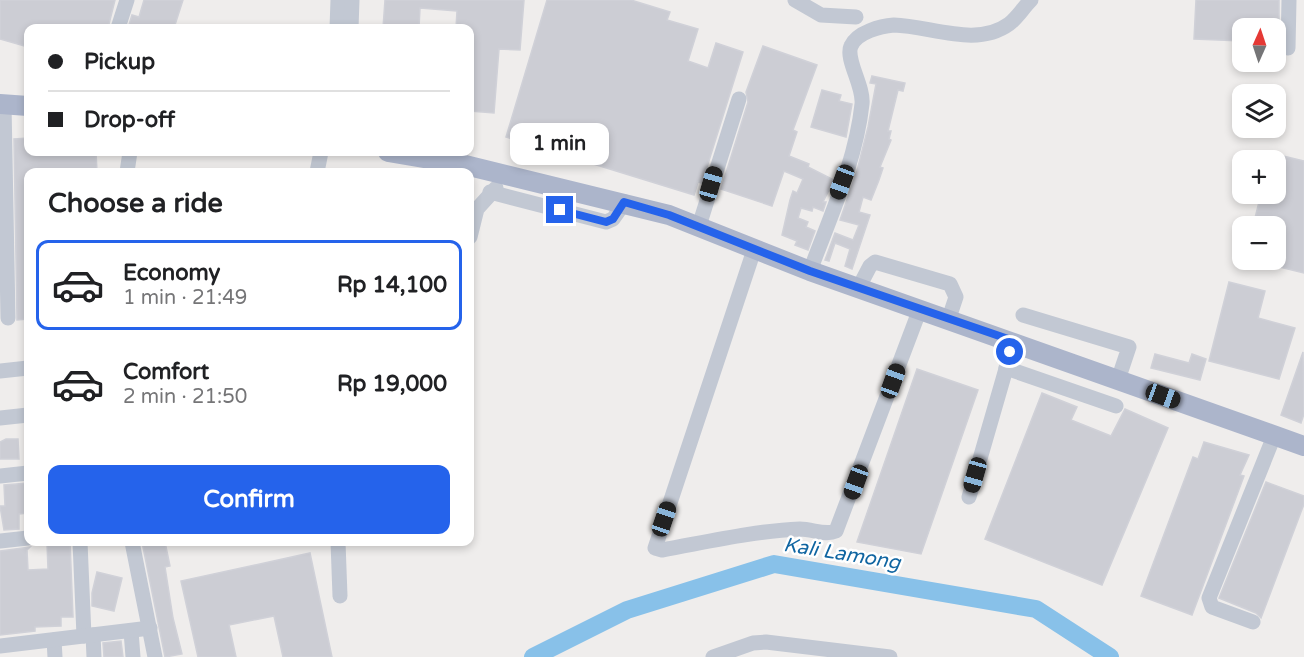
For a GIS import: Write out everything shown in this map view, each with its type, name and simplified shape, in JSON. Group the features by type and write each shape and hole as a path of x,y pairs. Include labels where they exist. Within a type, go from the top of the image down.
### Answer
{"main road":[{"path":"2,104 24,106"},
{"path":"409,156 472,168"},
{"path":"474,168 624,202 699,226 810,271 1014,341 1274,436 1303,443"}],"street":[{"path":"119,24 127,0"},
{"path":"337,24 338,0"},
{"path":"351,24 352,0"},
{"path":"795,0 856,17"},
{"path":"810,271 850,160 858,128 862,101 859,79 849,49 853,43 858,37 884,26 894,25 962,34 991,34 1011,22 1031,0"},
{"path":"1288,48 1289,0"},
{"path":"699,226 739,99"},
{"path":"2,104 8,318"},
{"path":"474,221 477,209 490,192 514,176"},
{"path":"490,192 606,222 613,219 624,202"},
{"path":"755,247 656,548 662,550 745,535 799,529 829,534 836,531 920,309"},
{"path":"859,287 870,266 875,262 950,284 956,297 948,318"},
{"path":"1023,315 1129,347 1118,380"},
{"path":"969,497 1014,341"},
{"path":"0,371 24,368"},
{"path":"1006,368 1116,406"},
{"path":"0,418 24,415"},
{"path":"1253,622 1212,607 1209,598 1274,436"},
{"path":"0,476 24,473"},
{"path":"0,541 24,538"},
{"path":"80,546 89,635 94,657"},
{"path":"133,546 155,657"},
{"path":"338,546 340,596"},
{"path":"9,649 54,640 150,628"},
{"path":"131,631 133,657"},
{"path":"54,640 55,657"},
{"path":"713,657 753,643 806,651 890,657"}],"building":[{"path":"0,0 115,0 109,24 24,24 24,46 0,39"},
{"path":"144,0 183,0 175,24 129,24 132,15 139,17"},
{"path":"385,0 524,0 520,50 499,49 494,113 474,111 474,24 456,24 457,11 420,8 419,24 383,24"},
{"path":"547,0 631,0 670,12 667,20 698,29 688,61 708,68 716,43 743,52 702,183 698,182 694,195 506,137"},
{"path":"1196,0 1279,0 1279,18 1232,18 1232,41 1194,39"},
{"path":"763,46 817,65 793,130 797,132 789,156 809,164 808,167 834,180 823,202 826,202 823,211 813,207 812,211 801,208 798,218 808,222 806,227 815,231 808,250 795,245 797,241 782,235 793,191 797,193 803,179 784,171 772,206 721,189 748,102 746,92"},
{"path":"872,76 905,83 903,91 898,90 888,131 891,131 889,139 891,140 880,167 883,168 879,180 871,200 863,197 859,212 870,215 852,269 845,266 850,249 835,243 829,261 825,260 835,233 853,240 859,225 840,220 857,171 868,127 876,84 870,83"},
{"path":"822,90 841,95 839,101 852,104 846,137 811,127"},
{"path":"24,138 24,156 96,156 97,168 24,168 24,319 17,320 14,139"},
{"path":"1286,157 1304,161 1304,273 1286,269 1286,216 1256,216 1258,204 1286,204"},
{"path":"1229,282 1265,291 1258,318 1295,328 1279,379 1209,361"},
{"path":"1303,352 1304,414 1301,423 1281,415"},
{"path":"1155,354 1189,363 1192,354 1206,359 1200,380 1151,368"},
{"path":"917,369 978,390 921,554 857,542"},
{"path":"1042,393 1077,407 1071,420 1111,436 1125,409 1168,428 1102,585 985,539"},
{"path":"6,439 18,439 19,459 0,459 0,442"},
{"path":"1204,442 1249,455 1240,475 1244,476 1192,615 1141,596 1193,457 1198,459"},
{"path":"1266,482 1304,496 1304,504 1261,618 1256,613 1219,598"},
{"path":"24,483 24,513 19,514 19,529 4,530 0,506 5,506 4,485"},
{"path":"47,546 70,546 73,617 61,617 61,626 35,627 35,631 0,635 0,551 30,547 27,550 28,570 48,569"},
{"path":"143,546 166,546 170,566 165,567 173,618 182,654 165,657"},
{"path":"310,553 332,657 283,657 274,616 229,625 236,657 198,657 181,581"},
{"path":"97,572 122,578 114,611 92,606 92,593"},
{"path":"121,641 123,657 104,657 103,643"}],"waterway":[{"name":"Kali Lamong","path":"533,657 627,610 774,564 1036,609 1110,657"}],"route":[{"path":"560,210 606,222 613,219 624,202 669,215 755,247 810,271 1014,341 1010,352"}]}
